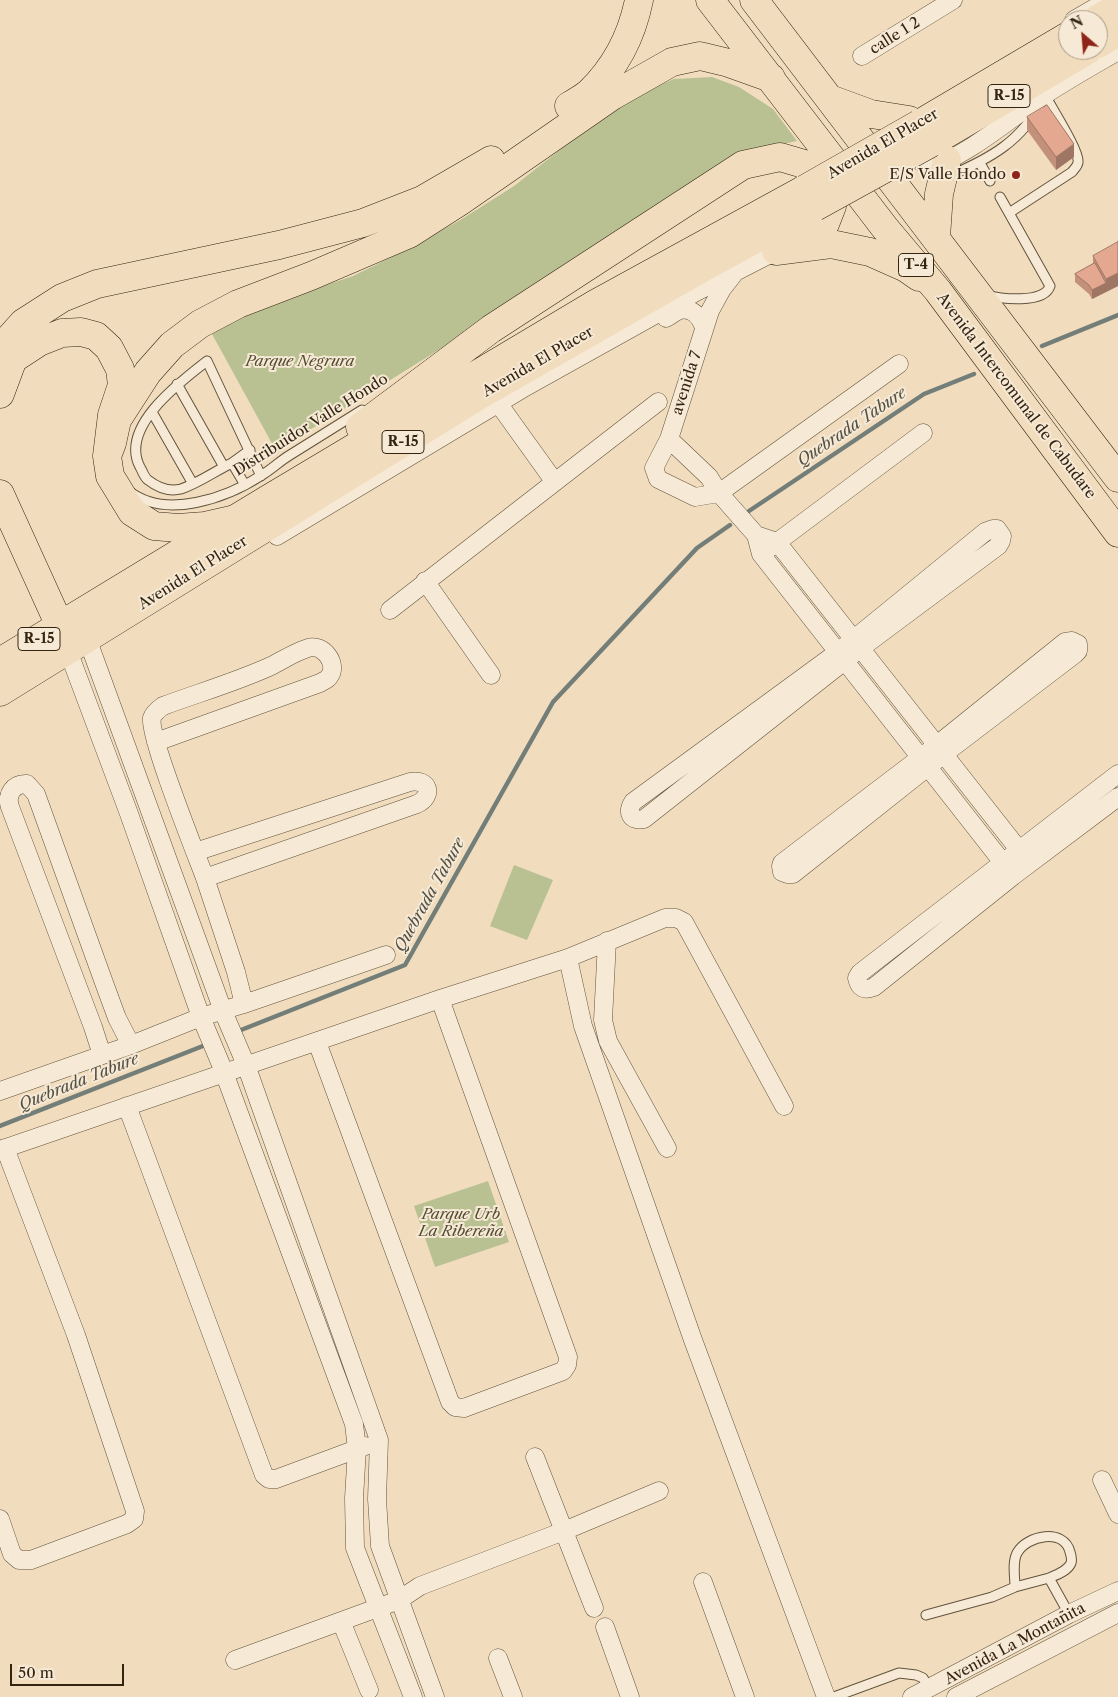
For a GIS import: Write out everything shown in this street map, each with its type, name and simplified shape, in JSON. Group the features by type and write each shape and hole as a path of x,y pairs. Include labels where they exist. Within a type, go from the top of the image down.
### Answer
{"main road":[{"path":"0,394 6,354 60,318 106,299 279,245 363,223 422,200 498,156 588,93 614,63 635,21 639,0"},
{"name":"Avenida Intercomunal de Cabudare","path":"710,0 885,228 938,291 1118,533"},
{"name":"T-4","path":"754,0 1118,478"},
{"name":"Avenida El Placer","path":"930,145 1058,44"},
{"path":"108,466 118,420 128,402 148,372 172,345 200,324 238,304 311,276 409,234 467,197 612,96 672,62 700,56 729,63 770,78"},
{"name":"Avenida El Placer","path":"0,692 73,633 236,519 257,487 595,304 810,198 930,145 1071,60"},
{"path":"830,99 850,108 871,114 930,145 939,194 936,237"},
{"path":"257,487 352,433 491,329 743,166 780,157 804,164 825,188 832,206 825,224 808,238 776,251"},
{"name":"Avenida El Placer","path":"0,662 73,633 154,597 478,396 704,267 810,198"},
{"path":"776,251 831,244 870,252 906,268 938,291"},
{"path":"6,354 62,333 80,332 96,336 109,348 120,369 122,385 112,414 108,466 132,512 154,526 178,528 205,526 236,519"},
{"path":"0,494 73,633"}],"street":[{"name":"calle 1 2","path":"862,56 953,0"},
{"path":"1090,10 1107,0"},
{"path":"930,145 1058,33"},
{"path":"930,145 974,144 1045,95 1118,51"},
{"path":"154,597 208,577 498,403 736,271 776,251"},
{"name":"avenida 7","path":"718,493 695,497 658,479 654,468 669,439 704,328 714,303 736,271"},
{"path":"625,332 661,321 680,310 690,311 698,315 704,328"},
{"path":"718,493 899,364"},
{"path":"390,610 658,402"},
{"path":"498,403 554,481"},
{"path":"761,554 923,433"},
{"path":"669,439 709,477 718,493 756,535 761,554 1008,870"},
{"path":"841,656 644,819 639,820 632,817 629,813 629,808 633,802 858,644 998,546 1002,536 1000,532 993,529 985,532 858,644"},
{"path":"756,535 778,542 1024,857"},
{"path":"425,581 491,675"},
{"path":"73,633 245,1063 379,1440 377,1499 380,1546 435,1697"},
{"path":"73,633 128,811 202,1018 354,1424 357,1450 354,1498 356,1548 413,1697"},
{"path":"156,742 320,683 328,678 332,672 332,665 328,655 316,646 308,648 270,666 163,706 152,718 156,742 205,878 236,972 244,1004"},
{"path":"924,763 782,863 782,872 793,874 941,749 1032,678"},
{"path":"195,852 410,782 424,783 427,788 426,797 417,804 205,878"},
{"path":"1008,870 860,972 857,978 862,988 867,990 874,987 1008,870 1115,782"},
{"path":"102,1055 10,807 9,795 12,789 23,784 27,784 36,794 117,1018 130,1045"},
{"path":"1024,857 1118,797"},
{"path":"0,1518 12,1554 19,1560 31,1560 127,1524 134,1518 135,1512 76,1336 2,1149 127,1106 223,1070 317,1042 440,999 568,958 665,918 676,918 684,922 784,1106"},
{"path":"607,941 603,1020 608,1041 667,1148"},
{"path":"0,1090 386,955"},
{"path":"568,958 583,1026 693,1340 826,1697"},
{"path":"317,1042 450,1402 455,1407 464,1408 563,1370 568,1365 568,1357 440,999"},
{"path":"127,1106 264,1475 269,1479 276,1479 357,1450 379,1440"},
{"path":"535,1457 594,1608"},
{"path":"1102,1480 1118,1514"},
{"path":"235,1660 400,1600 420,1586 564,1531 659,1491"},
{"path":"354,1498 377,1499"},
{"path":"703,1582 745,1697"},
{"name":"Avenida La Montañita","path":"912,1697 1069,1614 1118,1591"},
{"name":"Avenida La Montañita","path":"956,1697 1118,1613"},
{"path":"341,1621 369,1690"},
{"path":"605,1627 630,1697"},
{"path":"498,1658 513,1697"}],"lane":[{"path":"980,163 1023,131 1036,114 1045,95"},
{"path":"1009,212 1072,172 1078,162 1078,156 1073,145 1045,95"},
{"path":"930,145 980,163 990,180"},
{"path":"978,293 990,296 1024,298 1037,297 1050,289 1050,282 1000,197"},
{"name":"Distribuidor Valle Hondo","path":"393,390 491,329"},
{"path":"250,450 228,465 179,490 161,488 146,479 137,461 136,452 138,436 152,412 177,384 207,361 250,450 257,487"},
{"path":"177,384 228,465 257,487"},
{"name":"Distribuidor Valle Hondo","path":"108,466 134,495 166,506 202,502 257,487 288,457 368,406"},
{"path":"152,412 193,484"},
{"path":"926,1615 992,1597 1015,1587 1049,1578 1064,1570 1071,1563 1069,1547 1061,1539 1052,1536 1035,1538 1024,1545 1017,1553 1014,1563 1015,1587"},
{"path":"1049,1578 1069,1614"},
{"path":"834,1697 899,1673 916,1675 923,1678 930,1688"}],"green space":[{"name":"Parque Negrura","path":"712,77 739,87 773,109 797,141 760,149 320,424 275,449 212,334 255,309 353,276 410,248 462,219 514,186 622,101 674,79"},
{"path":"514,865 553,880 527,940 490,926"},
{"name":"Parque Urb La Ribereña","path":"488,1181 509,1242 435,1267 414,1206"}],"building":[{"path":"1047,105 1074,144 1056,157 1027,117"},
{"path":"1118,242 1118,273 1106,279 1093,256"},
{"path":"1095,263 1106,283 1092,290 1089,285 1075,274"}],"waterway":[{"name":"Quebrada Tabure","path":"1042,346 1118,315"},
{"name":"Quebrada Tabure","path":"749,511 924,394 974,374"},
{"name":"Quebrada Tabure","path":"236,1032 405,965 553,702 697,548 730,525"},
{"name":"Quebrada Tabure","path":"0,1126 208,1044"}],"place":[{"name":"E/S Valle Hondo","path":"1016,175"}]}
